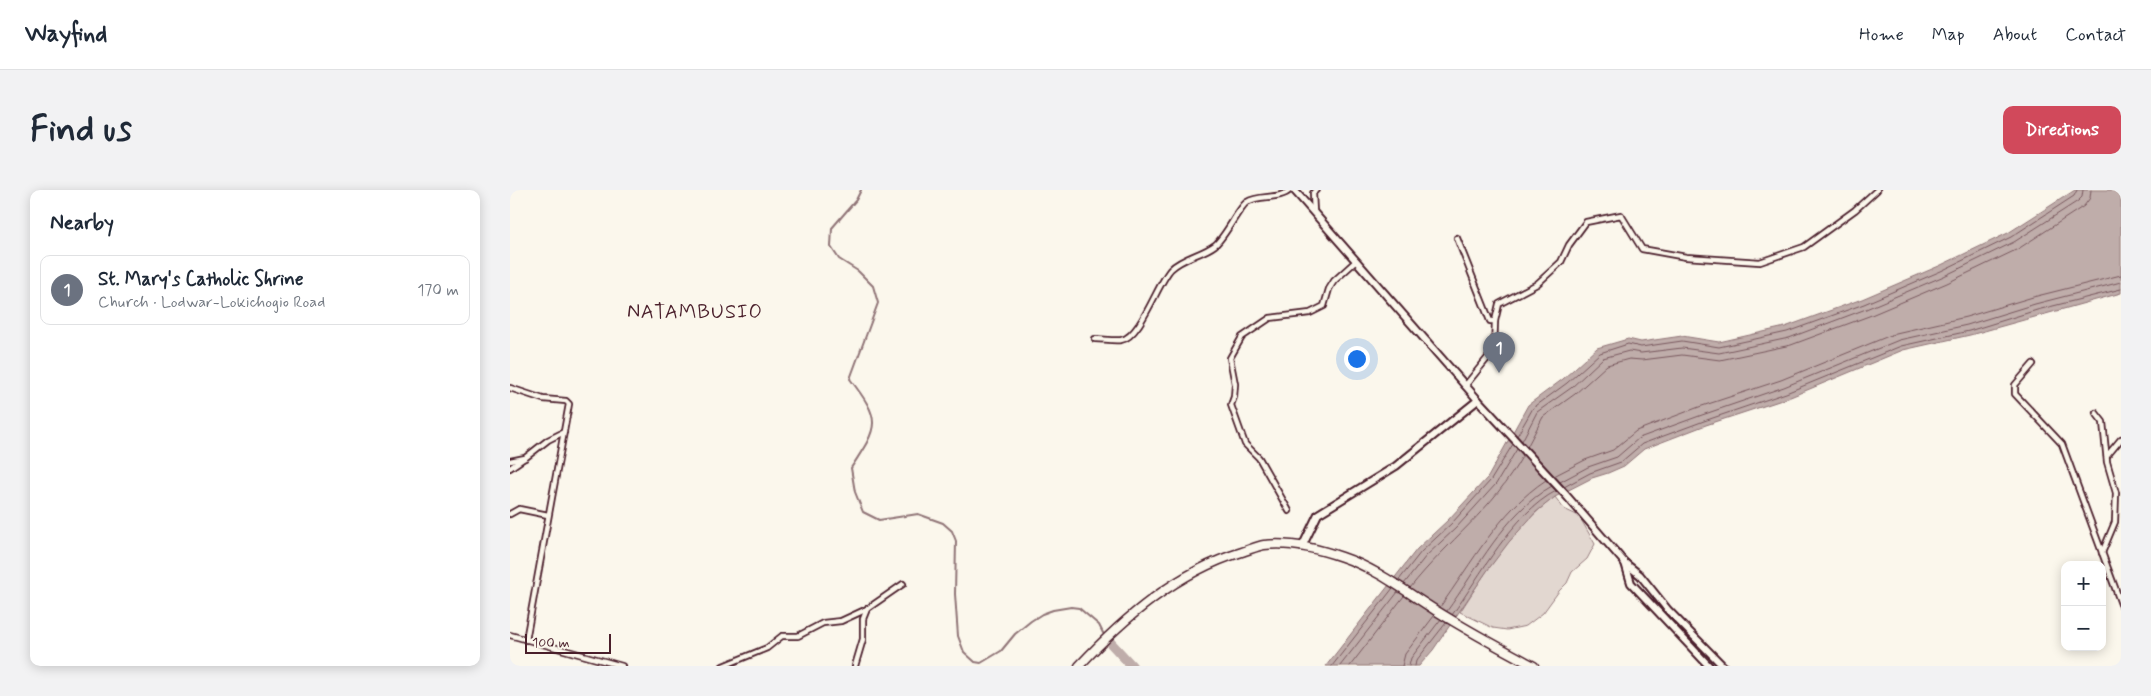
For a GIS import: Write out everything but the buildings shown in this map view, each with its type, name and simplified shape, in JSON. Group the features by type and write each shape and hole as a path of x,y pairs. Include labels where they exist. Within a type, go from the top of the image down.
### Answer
{"highway":[{"path":"1079,666 1102,642 1157,594 1203,567 1227,556 1264,545 1302,547 1343,557 1381,576 1475,635 1534,666"}],"main road":[{"path":"1290,191 1314,214 1465,386 1509,432 1625,563 1640,575 1668,610 1723,666"},
{"path":"1302,547 1318,514 1396,466 1478,400"},
{"path":"1625,563 1631,583 1709,666"}],"street":[{"path":"1280,190 1290,191"},
{"path":"1465,386 1494,350 1495,321 1499,304 1536,284 1561,262 1569,244 1586,222 1621,216 1642,250 1686,257 1760,262 1804,247 1855,210 1877,190"},
{"path":"1095,339 1122,340 1127,338 1142,320 1170,270 1182,261 1214,246 1246,203 1290,191"},
{"path":"1314,191 1314,214"},
{"path":"1457,238 1490,321 1495,321"},
{"path":"1289,511 1259,458 1245,444 1238,427 1231,405 1234,397 1234,384 1230,358 1242,337 1270,318 1310,313 1324,306 1328,289 1334,280 1356,261"},
{"path":"2033,364 2015,384 2015,394 2062,444 2121,604"},
{"path":"510,388 543,399 569,404 526,640"},
{"path":"2096,413 2102,422 2107,456 2106,462 2116,493 2116,510 2112,531 2102,553"},
{"path":"510,468 548,440 564,432"},
{"path":"2107,456 2121,439"},
{"path":"510,461 525,458"},
{"path":"510,514 519,509 548,516"},
{"path":"723,666 767,648 782,636 798,636 823,623 841,621 867,608 903,584"},
{"path":"855,666 863,639 863,619 867,608"},
{"path":"510,635 622,666"}],"shaded area":[{"path":"1555,497 1564,509 1579,516 1595,544 1587,559 1572,572 1567,583 1543,613 1526,626 1507,630 1493,628 1460,612 1491,565 1514,535"}],"water":[{"path":"2075,190 2121,190 2121,293 1970,335 1903,350 1788,398 1706,425 1644,449 1624,466 1592,478 1555,497 1536,512 1509,542 1433,650 1419,666 1326,666 1417,549 1448,520 1488,477 1528,405 1563,379 1597,348 1628,339 1641,342 1682,336 1719,342 1785,327 1862,299 1939,266 2008,233"}],"waterway":[{"path":"861,190 856,200 832,228 831,247 839,259 858,271 873,286 878,303 850,379 868,405 873,423 867,442 851,468 855,492 863,512 879,520 918,514 943,523 952,531 956,541 955,594 958,636 964,652 975,662 981,663 1001,651 1015,634 1031,621 1053,610 1071,607 1079,608 1099,625 1103,633"},
{"path":"1107,639 1132,666"}],"place":[{"name":"St. Mary's Catholic Shrine","path":"1499,373"}],"district":[{"name":"NATAMBUSIO","path":"695,311"}]}
